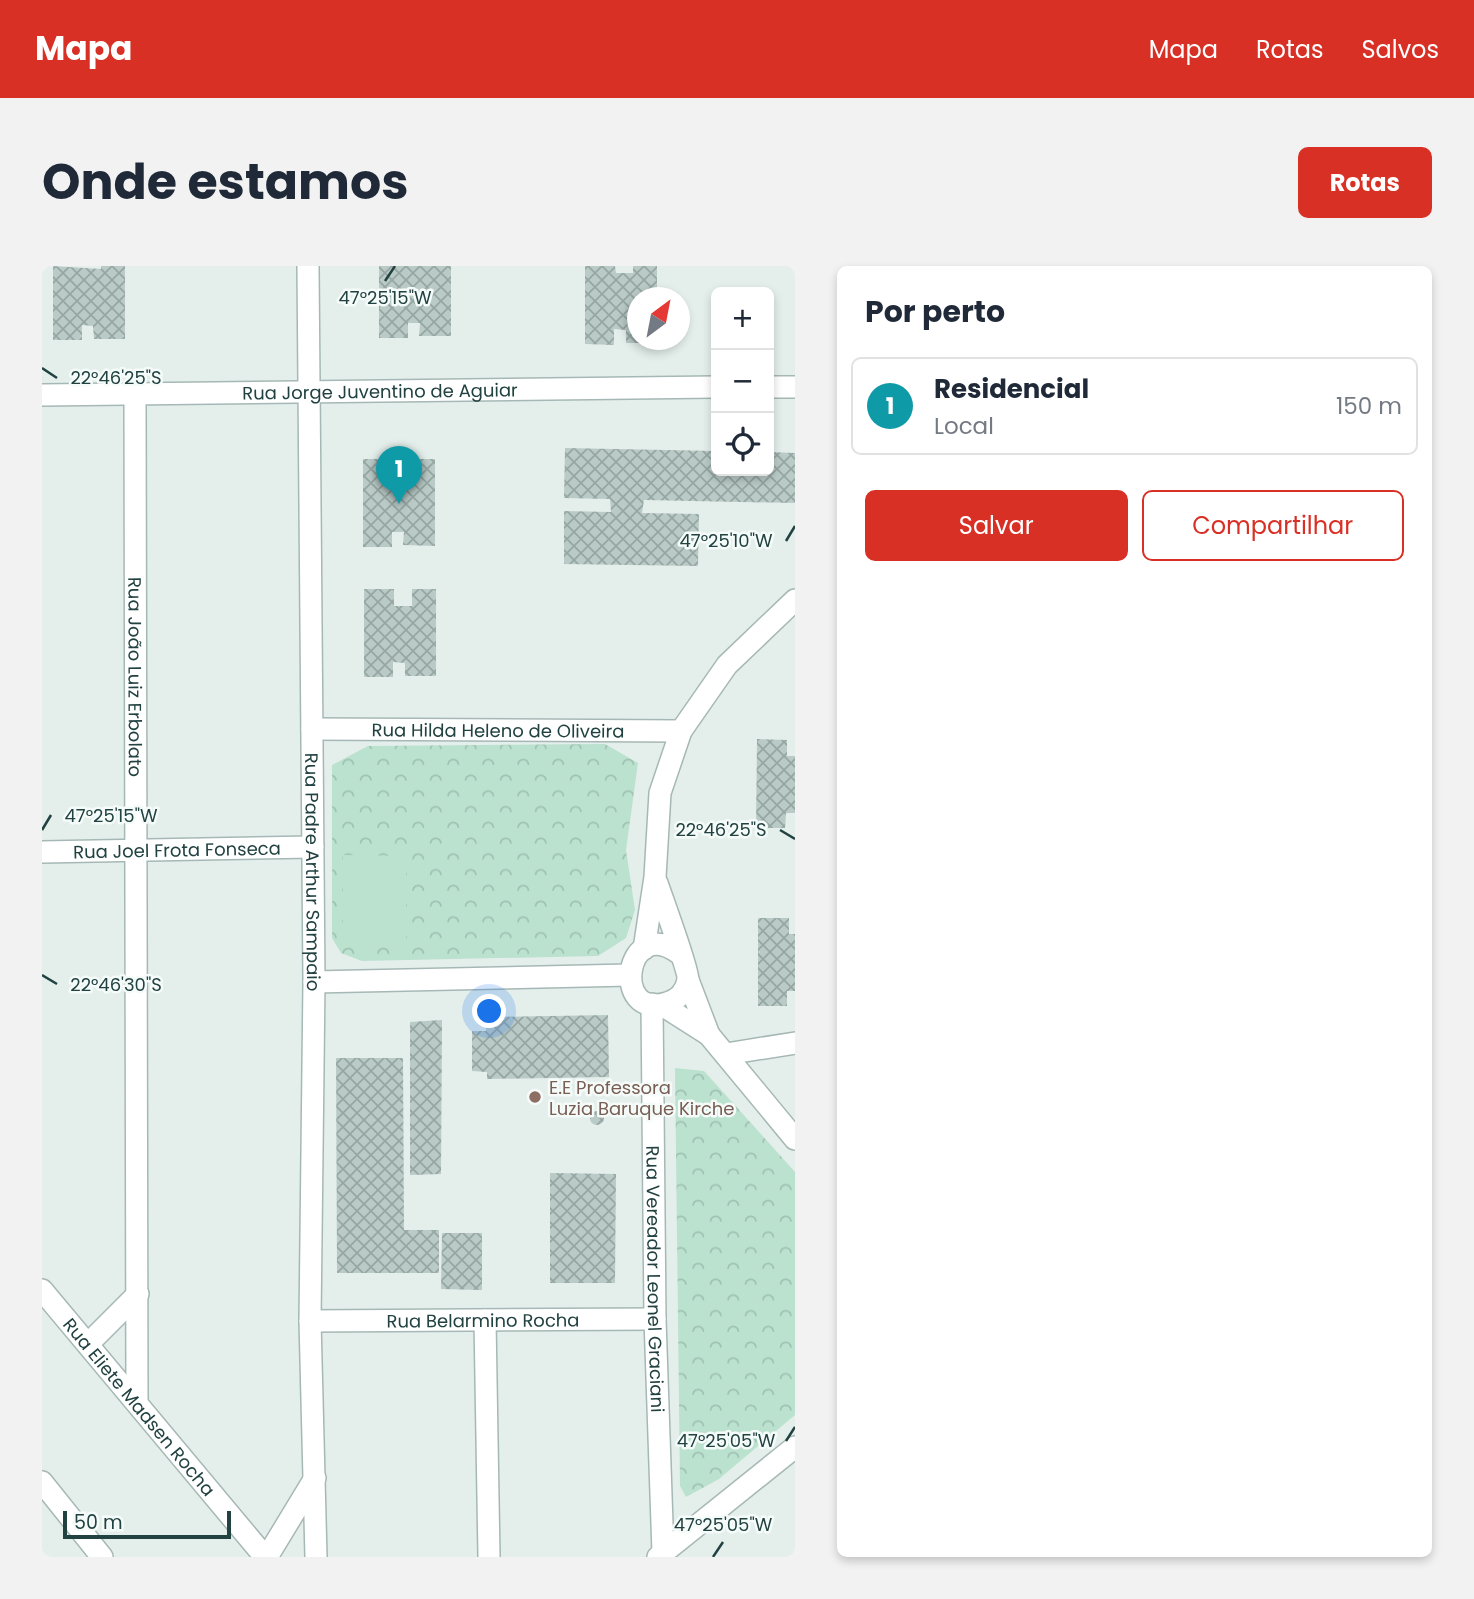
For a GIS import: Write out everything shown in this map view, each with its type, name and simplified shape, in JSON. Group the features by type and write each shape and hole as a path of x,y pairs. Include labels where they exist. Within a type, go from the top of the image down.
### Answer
{"street":[{"name":"Rua Padre Arthur Sampaio","path":"308,266 314,982 310,1321 316,1557"},
{"name":"Rua Jorge Juventino de Aguiar","path":"42,395 711,387"},
{"path":"774,387 795,387"},
{"name":"Rua João Luiz Erbolato","path":"135,395 137,1403"},
{"path":"795,600 727,665 681,732 660,793 655,877 643,950 631,965 629,975 635,993 709,1035 795,1139"},
{"name":"Rua Hilda Heleno de Oliveira","path":"312,729 681,732"},
{"name":"Rua Joel Frota Fonseca","path":"42,852 313,847"},
{"path":"655,877 709,1035"},
{"path":"643,950 658,946 680,954"},
{"path":"314,982 629,975"},
{"path":"657,1004 679,997 688,980"},
{"name":"Rua Vereador Leonel Graciani","path":"657,1004 655,1319 661,1555"},
{"path":"726,1054 795,1043"},
{"name":"Rua Eliete Madsen Rocha","path":"42,1290 266,1557"},
{"path":"88,1344 138,1294"},
{"name":"Rua Belarmino Rocha","path":"310,1321 655,1319"},
{"path":"485,1320 489,1557"},
{"path":"661,1555 795,1447"},
{"path":"266,1557 315,1478"},
{"path":"42,1482 102,1557"}],"green space":[{"path":"605,744 638,763 626,850 635,910 626,938 598,956 362,961 341,953 332,938 332,765 368,746"},
{"path":"343,855 406,856 406,945 343,945"},
{"path":"675,1068 704,1071 795,1172 795,1415 719,1479 686,1497 680,1486"}],"building":[{"path":"53,266 101,269 101,266 125,266 125,339 94,339 93,326 82,325 82,340 53,340"},
{"path":"379,266 451,266 451,336 419,336 420,323 408,323 408,338 379,338"},
{"path":"585,266 615,266 616,273 633,273 633,266 657,266 657,287 627,287 627,343 626,330 614,329 614,345 585,344"},
{"path":"565,448 711,451 711,476 774,476 774,452 795,453 795,503 644,500 642,513 699,514 698,566 564,564 564,511 611,512 610,499 564,498"},
{"path":"363,459 393,459 393,475 411,475 411,459 435,459 435,546 403,545 404,532 392,532 392,547 363,547"},
{"path":"364,589 394,589 394,606 412,606 412,589 436,589 436,676 405,676 405,663 393,662 393,677 364,677"},
{"path":"757,739 787,740 787,756 795,756 795,813 786,813 785,828 756,828"},
{"path":"758,918 789,918 789,934 795,934 795,991 787,991 787,1006 758,1006"},
{"path":"608,1015 609,1077 487,1079 487,1072 472,1071 472,1031 486,1031 486,1017"},
{"path":"442,1020 441,1174 410,1175 410,1022"},
{"path":"336,1058 403,1058 404,1230 439,1230 439,1273 337,1273"},
{"path":"597,1111 602,1113 602,1123 597,1125 592,1123 590,1118 592,1113"},
{"path":"550,1173 616,1174 615,1283 550,1283"},
{"path":"442,1233 482,1233 482,1290 441,1289"}],"place":[{"name":"Residencial","path":"399,504"},
{"name":"E.E Professora Luzia Baruque Kirche","path":"535,1097"}]}
